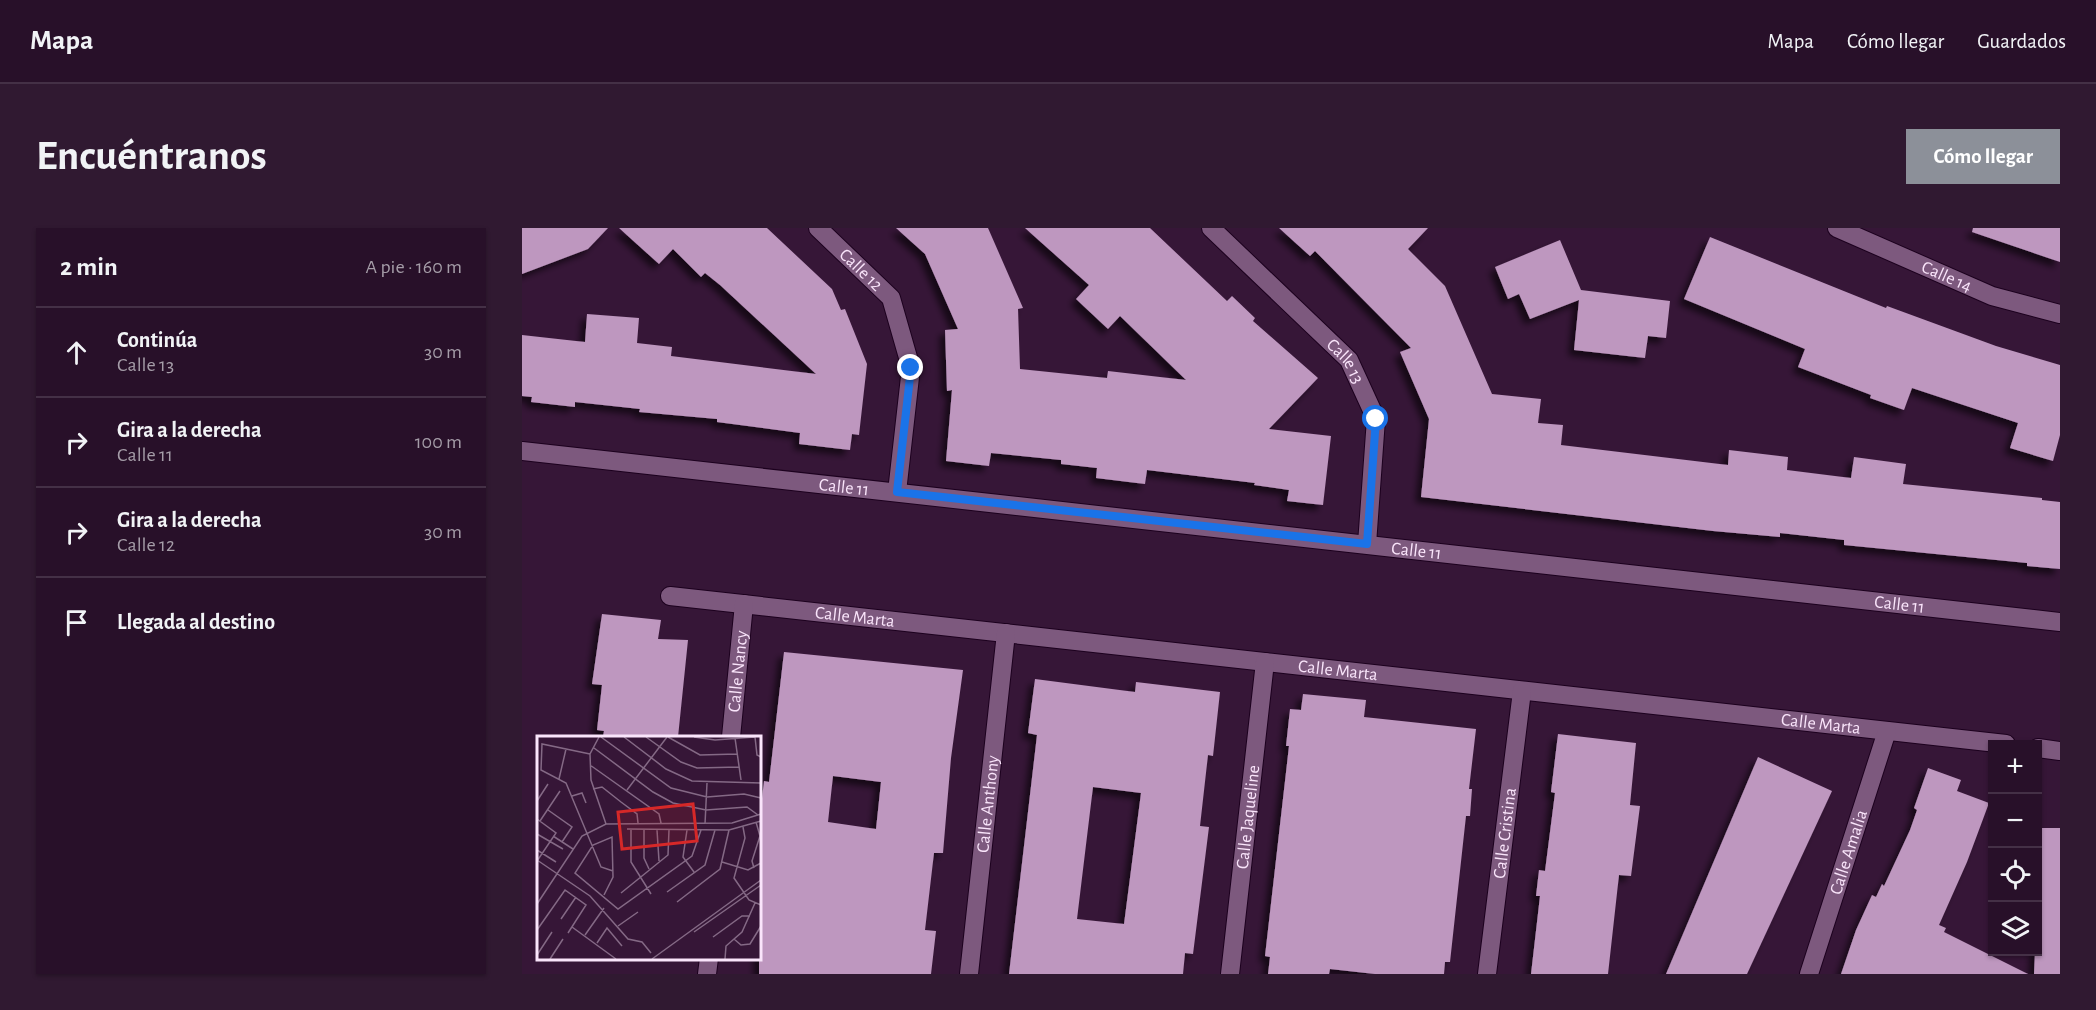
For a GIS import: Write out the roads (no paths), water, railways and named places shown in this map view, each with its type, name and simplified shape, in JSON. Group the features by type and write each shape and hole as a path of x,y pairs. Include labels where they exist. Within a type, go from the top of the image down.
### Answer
{"street":[{"name":"Calle 12","path":"818,228 891,298 911,368 897,492"},
{"name":"Calle 13","path":"1211,228 1349,360 1376,419 1367,544"},
{"name":"Calle 14","path":"1837,228 1992,296 2060,314"},
{"name":"Calle 11","path":"522,451 2060,622"},
{"name":"Calle Marta","path":"670,596 1988,742"},
{"name":"Calle Nancy","path":"731,736 744,604"},
{"name":"Calle Anthony","path":"969,974 1006,633"},
{"name":"Calle Jaqueline","path":"1230,974 1265,662"},
{"name":"Calle Cristina","path":"1487,974 1522,691"},
{"name":"Calle Amalia","path":"1809,974 1887,731"},
{"path":"2042,749 2060,751"},
{"path":"707,974 709,959"}]}
